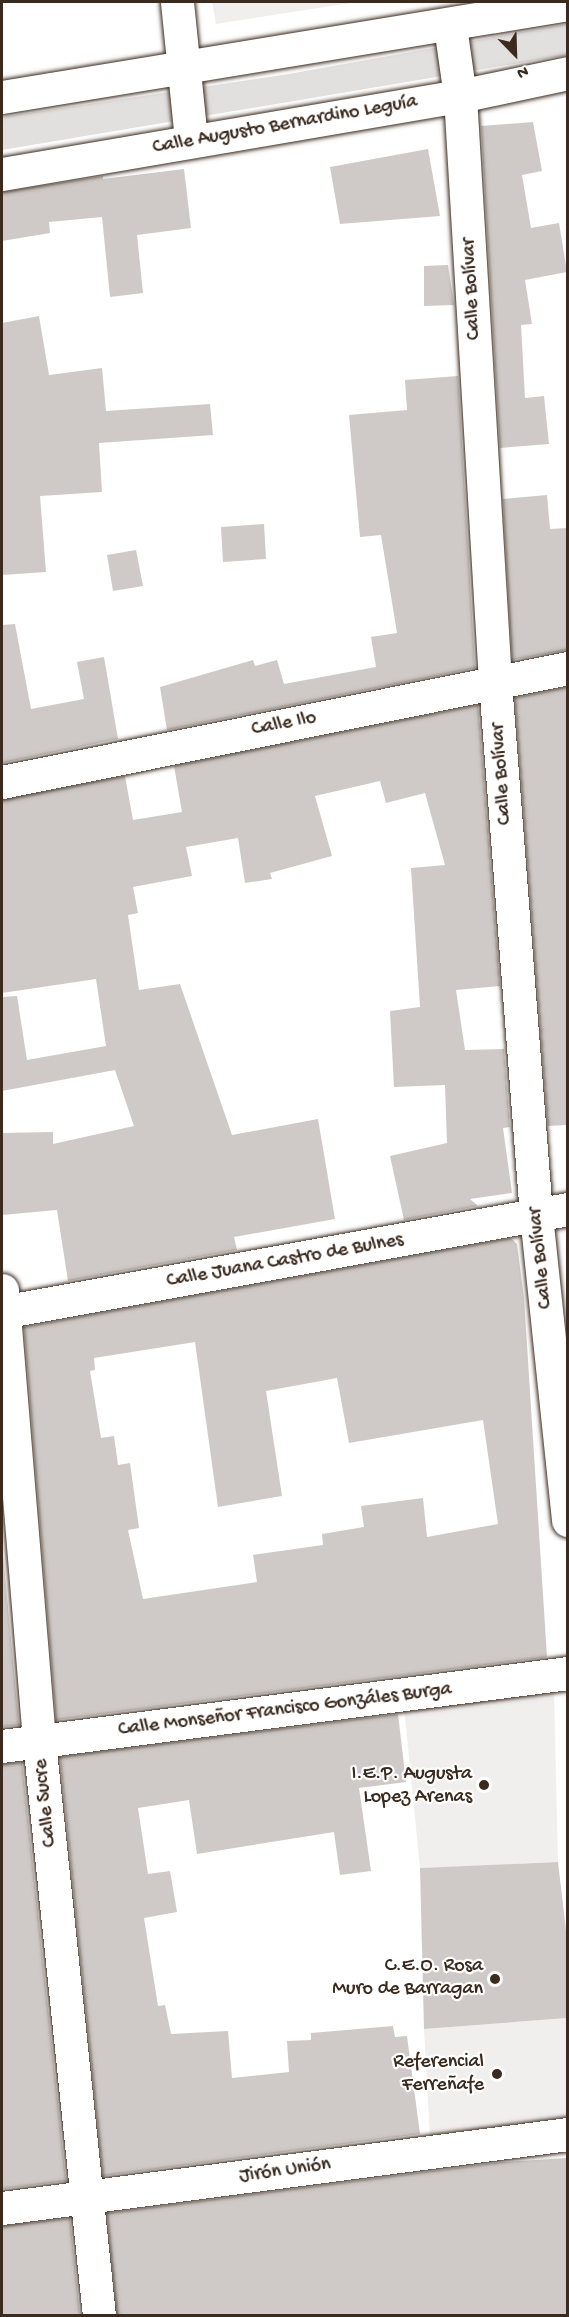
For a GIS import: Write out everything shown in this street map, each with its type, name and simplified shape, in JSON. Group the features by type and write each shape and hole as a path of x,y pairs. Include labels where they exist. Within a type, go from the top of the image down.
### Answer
{"street":[{"path":"177,2 191,141"},
{"path":"2,97 450,26 567,4"},
{"name":"Calle Bolívar","path":"450,26 460,96 495,682 552,1212 567,1520"},
{"name":"Calle Augusto Bernardino Leguía","path":"2,174 460,96 567,74"},
{"name":"Calle Ilo","path":"2,782 567,668"},
{"name":"Calle Juana Castro de Bulnes","path":"2,1305 552,1212"},
{"name":"Calle Sucre","path":"2,1305 39,1741 99,2316"},
{"name":"Calle Monseñor Francisco Gonzáles Burga","path":"2,1746 567,1673"},
{"name":"Jirón Unión","path":"2,2208 567,2134"}],"shaded area":[{"path":"212,2 357,2 216,24"},
{"path":"567,24 567,55 2,150 2,117 283,75"},
{"name":"I.E.P. Augusta Lopez Arenas","path":"554,1691 558,1862 420,1868 404,1707"},
{"name":"Referencial Ferreñafe","path":"567,2018 567,2119 430,2138 424,2029"}],"building":[{"path":"533,122 542,171 522,175 531,228 559,223 567,272 525,280 532,324 521,325 525,398 544,396 549,444 500,448 481,126"},
{"path":"428,149 440,216 340,224 330,167"},
{"path":"184,169 191,228 137,235 143,293 110,297 102,217 49,222 50,233 2,241 2,192 103,176 103,179"},
{"path":"448,265 454,305 424,306 424,266"},
{"path":"39,316 49,375 102,368 106,411 210,404 213,435 99,443 102,492 40,496 46,572 2,575 2,323"},
{"path":"458,376 475,668 167,730 160,687 253,660 255,666 277,660 284,684 376,667 371,637 397,633 381,535 360,537 349,415 407,410 405,380"},
{"path":"547,495 550,529 567,528 567,650 512,660 503,499"},
{"path":"264,524 266,559 223,562 221,527"},
{"path":"136,550 143,586 113,591 107,555"},
{"path":"15,624 31,709 84,699 77,662 104,657 118,739 2,763 2,625"},
{"path":"567,687 567,1125 548,1126 515,698"},
{"path":"478,705 500,986 456,990 465,1050 504,1049 510,1127 503,1128 512,1193 470,1199 478,1206 404,1220 390,1156 447,1143 445,1085 394,1087 390,1011 420,1007 411,868 445,865 425,793 386,803 380,781 315,796 332,856 270,873 272,879 245,883 238,838 186,847 192,876 133,887 138,913 128,915 139,990 180,984 232,1135 318,1119 335,1219 234,1237 237,1250 68,1281 57,1210 2,1215 2,1133 53,1132 53,1144 134,1126 115,1070 2,1091 2,997 17,996 27,1060 106,1046 96,979 2,993 2,800 125,776 133,820 182,812 174,766"},
{"path":"511,1238 517,1244 524,1298 547,1657 56,1720 24,1327","holes":["195,1342 218,1507 282,1496 266,1391 337,1378 349,1443 483,1420 498,1524 427,1537 423,1498 361,1506 364,1527 322,1534 323,1545 253,1555 257,1582 143,1599 128,1530 139,1528 130,1463 118,1465 114,1436 101,1438 90,1371 95,1370 94,1358"]},
{"path":"2,1544 19,1725 2,1727"},
{"path":"398,1714 406,1782 359,1788 371,1871 340,1875 334,1832 197,1854 189,1800 138,1808 148,1874 170,1871 177,1912 144,1918 158,2006 165,2005 171,2034 228,2031 232,2078 289,2072 287,2041 311,2040 311,2033 393,2026 395,2037 407,2036 420,2134 103,2176 60,1757"},
{"path":"22,1762 66,2181 2,2189 2,1764"},
{"name":"C.E.O. Rosa Muro de Barragan","path":"558,1862 567,1939 567,2018 424,2029 420,1868"},
{"path":"567,2158 567,2316 117,2316 107,2213 502,2162"},
{"path":"70,2218 80,2316 2,2316 2,2226"}],"place":[{"name":"I.E.P. Augusta Lopez Arenas","path":"484,1785"},
{"name":"C.E.O. Rosa Muro de Barragan","path":"495,1979"},
{"name":"Referencial Ferreñafe","path":"497,2074"}]}
